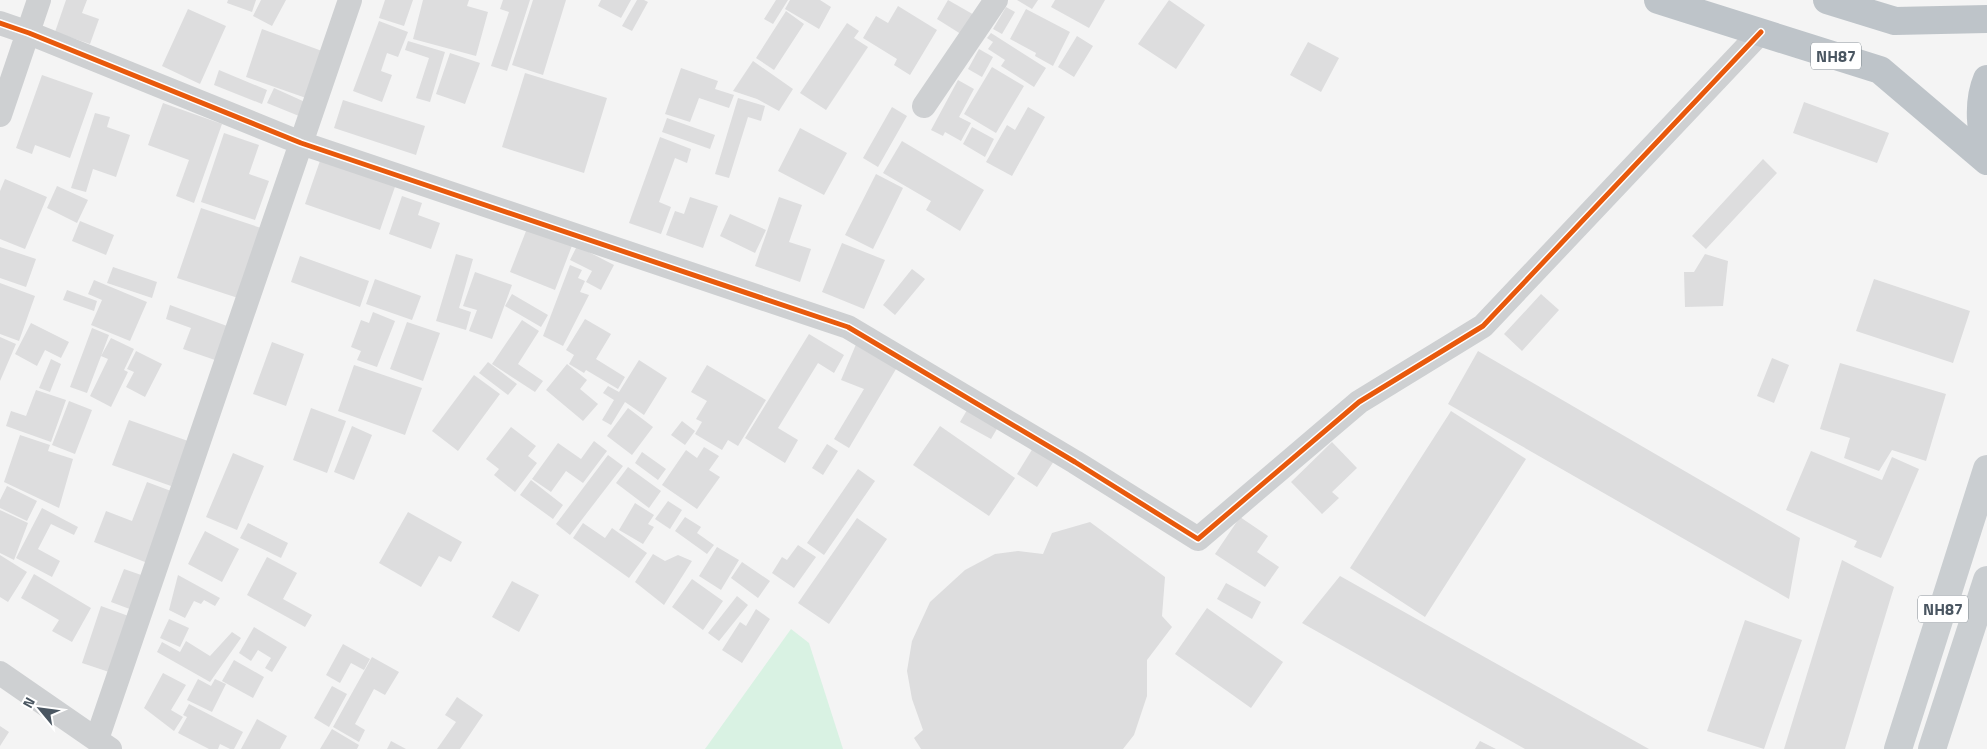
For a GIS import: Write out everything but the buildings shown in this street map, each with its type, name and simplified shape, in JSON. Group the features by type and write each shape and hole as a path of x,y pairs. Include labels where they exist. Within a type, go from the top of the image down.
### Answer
{"highway":[{"name":"NH87","path":"1658,0 1880,70 1987,160"},
{"path":"1827,0 1895,21 1987,19"},
{"name":"NH87","path":"1987,79 1984,85 1980,123 1987,160"}],"main road":[{"name":"NH87","path":"1898,749 1987,469"},
{"name":"NH87","path":"1932,749 1987,580"}],"street":[{"path":"0,115 40,0"},
{"path":"0,673 104,744 301,143 350,0"},
{"path":"924,106 996,0"},
{"path":"0,23 29,32 301,143 848,327 1075,462 1198,539 1359,402 1483,326 1761,32"}],"green space":[{"path":"791,629 809,643 843,749 705,749"}],"cycle path":[{"path":"0,23 301,143 848,327 1075,462 1198,539 1359,402 1483,326 1761,32"}]}
